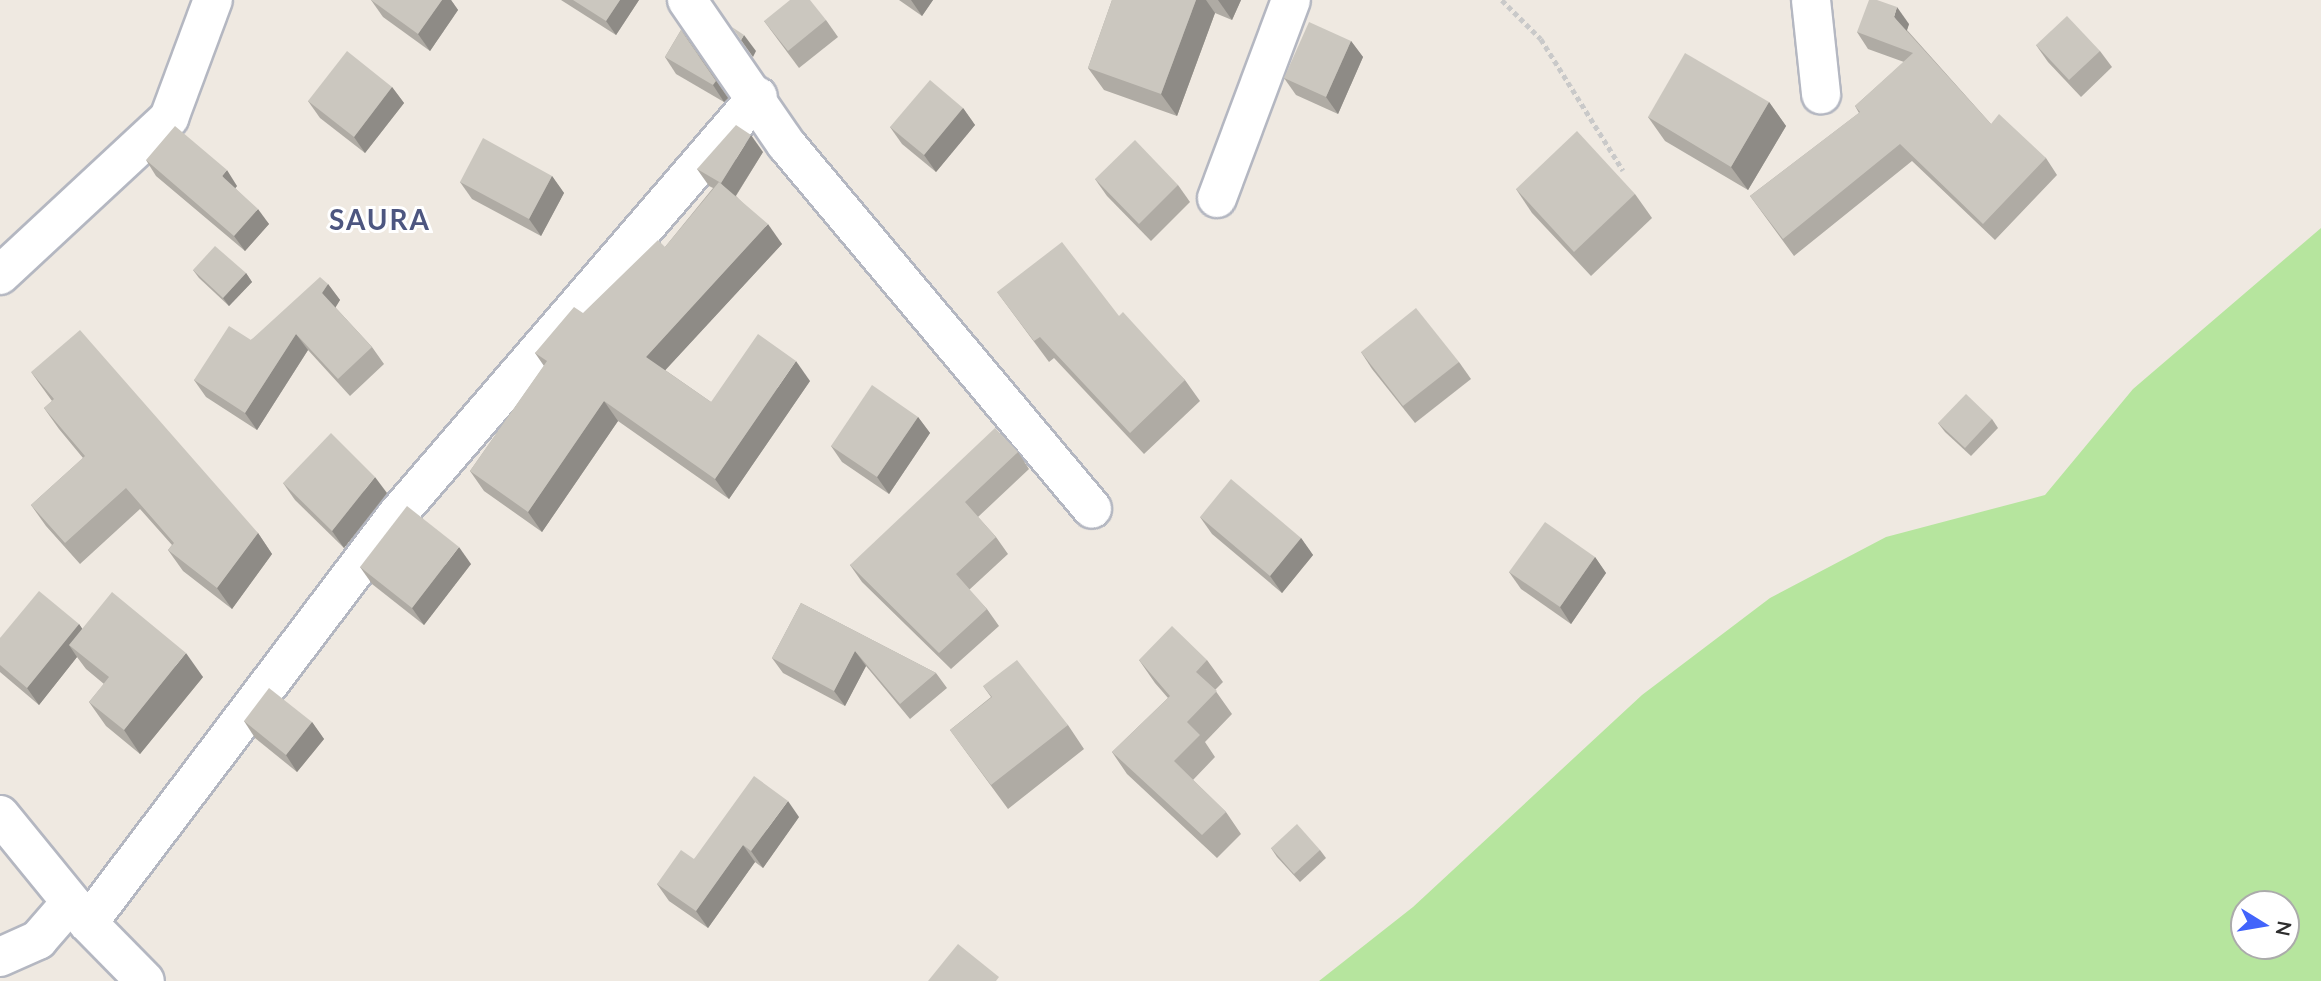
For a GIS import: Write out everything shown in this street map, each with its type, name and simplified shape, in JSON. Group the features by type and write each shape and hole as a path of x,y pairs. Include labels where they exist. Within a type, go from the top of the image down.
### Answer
{"street":[{"path":"0,275 169,118 213,0"},
{"path":"687,0 758,96 786,144 1091,509"},
{"path":"1217,198 1292,0"},
{"path":"1811,0 1821,94"},
{"path":"0,957 38,940 79,912 396,516 758,96"},
{"path":"0,815 79,912 145,981"}],"path":[{"path":"1502,0 1541,39 1623,170"}],"green space":[{"path":"2321,228 2321,981 1319,981 1413,907 1642,695 1770,598 1886,537 2045,495 2133,389"}],"building":[{"path":"371,0 442,0 418,34"},
{"path":"573,0 620,0 606,21"},
{"path":"790,0 810,0 826,20 788,51 764,21"},
{"path":"1112,0 1196,0 1161,94 1088,68"},
{"path":"1869,0 1897,7 1894,17 1991,124 1999,114 2046,158 1983,224 1900,144 1783,239 1750,196 1860,112 1855,106 1913,53 1857,32"},
{"path":"2067,16 2100,51 2069,80 2036,45"},
{"path":"1309,22 1351,41 1326,97 1284,78"},
{"path":"732,27 744,35 741,40"},
{"path":"681,30 716,81 713,85 665,57"},
{"path":"347,51 392,87 354,137 308,101"},
{"path":"1685,53 1769,102 1731,167 1648,117"},
{"path":"930,80 963,108 924,155 890,127"},
{"path":"736,125 751,135 721,183 697,169"},
{"path":"175,126 227,170 222,176 258,209 234,236 146,160"},
{"path":"1577,131 1635,194 1574,252 1516,189"},
{"path":"483,138 552,176 529,219 460,182"},
{"path":"1135,140 1178,185 1139,224 1095,179"},
{"path":"719,182 768,224 646,357 711,402 758,334 796,361 715,479 604,401 528,512 470,471 547,361 535,353 574,307 583,313 658,240 665,247"},
{"path":"1062,242 1119,316 1123,312 1185,380 1130,433 1040,337 1034,341 997,292"},
{"path":"215,246 246,273 223,298 193,270"},
{"path":"320,277 328,284 322,293 372,347 338,379 296,334 245,413 194,380 229,326 251,340"},
{"path":"1416,308 1459,362 1403,406 1361,352"},
{"path":"80,330 258,533 217,588 168,550 174,543 126,488 65,543 31,505 85,456 44,408 54,399 31,372"},
{"path":"872,385 918,417 877,477 831,446"},
{"path":"1966,394 1992,419 1965,448 1938,423"},
{"path":"995,428 1018,452 965,502 996,537 956,574 987,609 939,653 850,565"},
{"path":"331,433 375,477 332,531 283,483"},
{"path":"1231,479 1301,538 1270,576 1200,517"},
{"path":"407,506 459,547 412,608 360,567"},
{"path":"1545,522 1595,557 1560,607 1509,572"},
{"path":"39,591 79,624 27,688 0,665 0,638"},
{"path":"112,592 186,653 124,730 89,702 109,677 69,645"},
{"path":"801,603 936,673 900,704 855,651 834,691 772,658"},
{"path":"1172,626 1207,660 1196,672 1217,691 1187,722 1200,735 1174,761 1226,812 1202,835 1112,752 1170,696 1139,660"},
{"path":"1017,660 1068,725 991,785 950,730 992,697 983,686"},
{"path":"269,688 312,722 286,755 244,721"},
{"path":"754,776 788,801 751,851 743,845 696,911 657,884 681,850 694,859"},
{"path":"1297,824 1320,850 1294,874 1271,848"},
{"path":"958,944 999,977 996,981 928,981"}],"district":[{"name":"SAURA","path":"380,219"}]}
